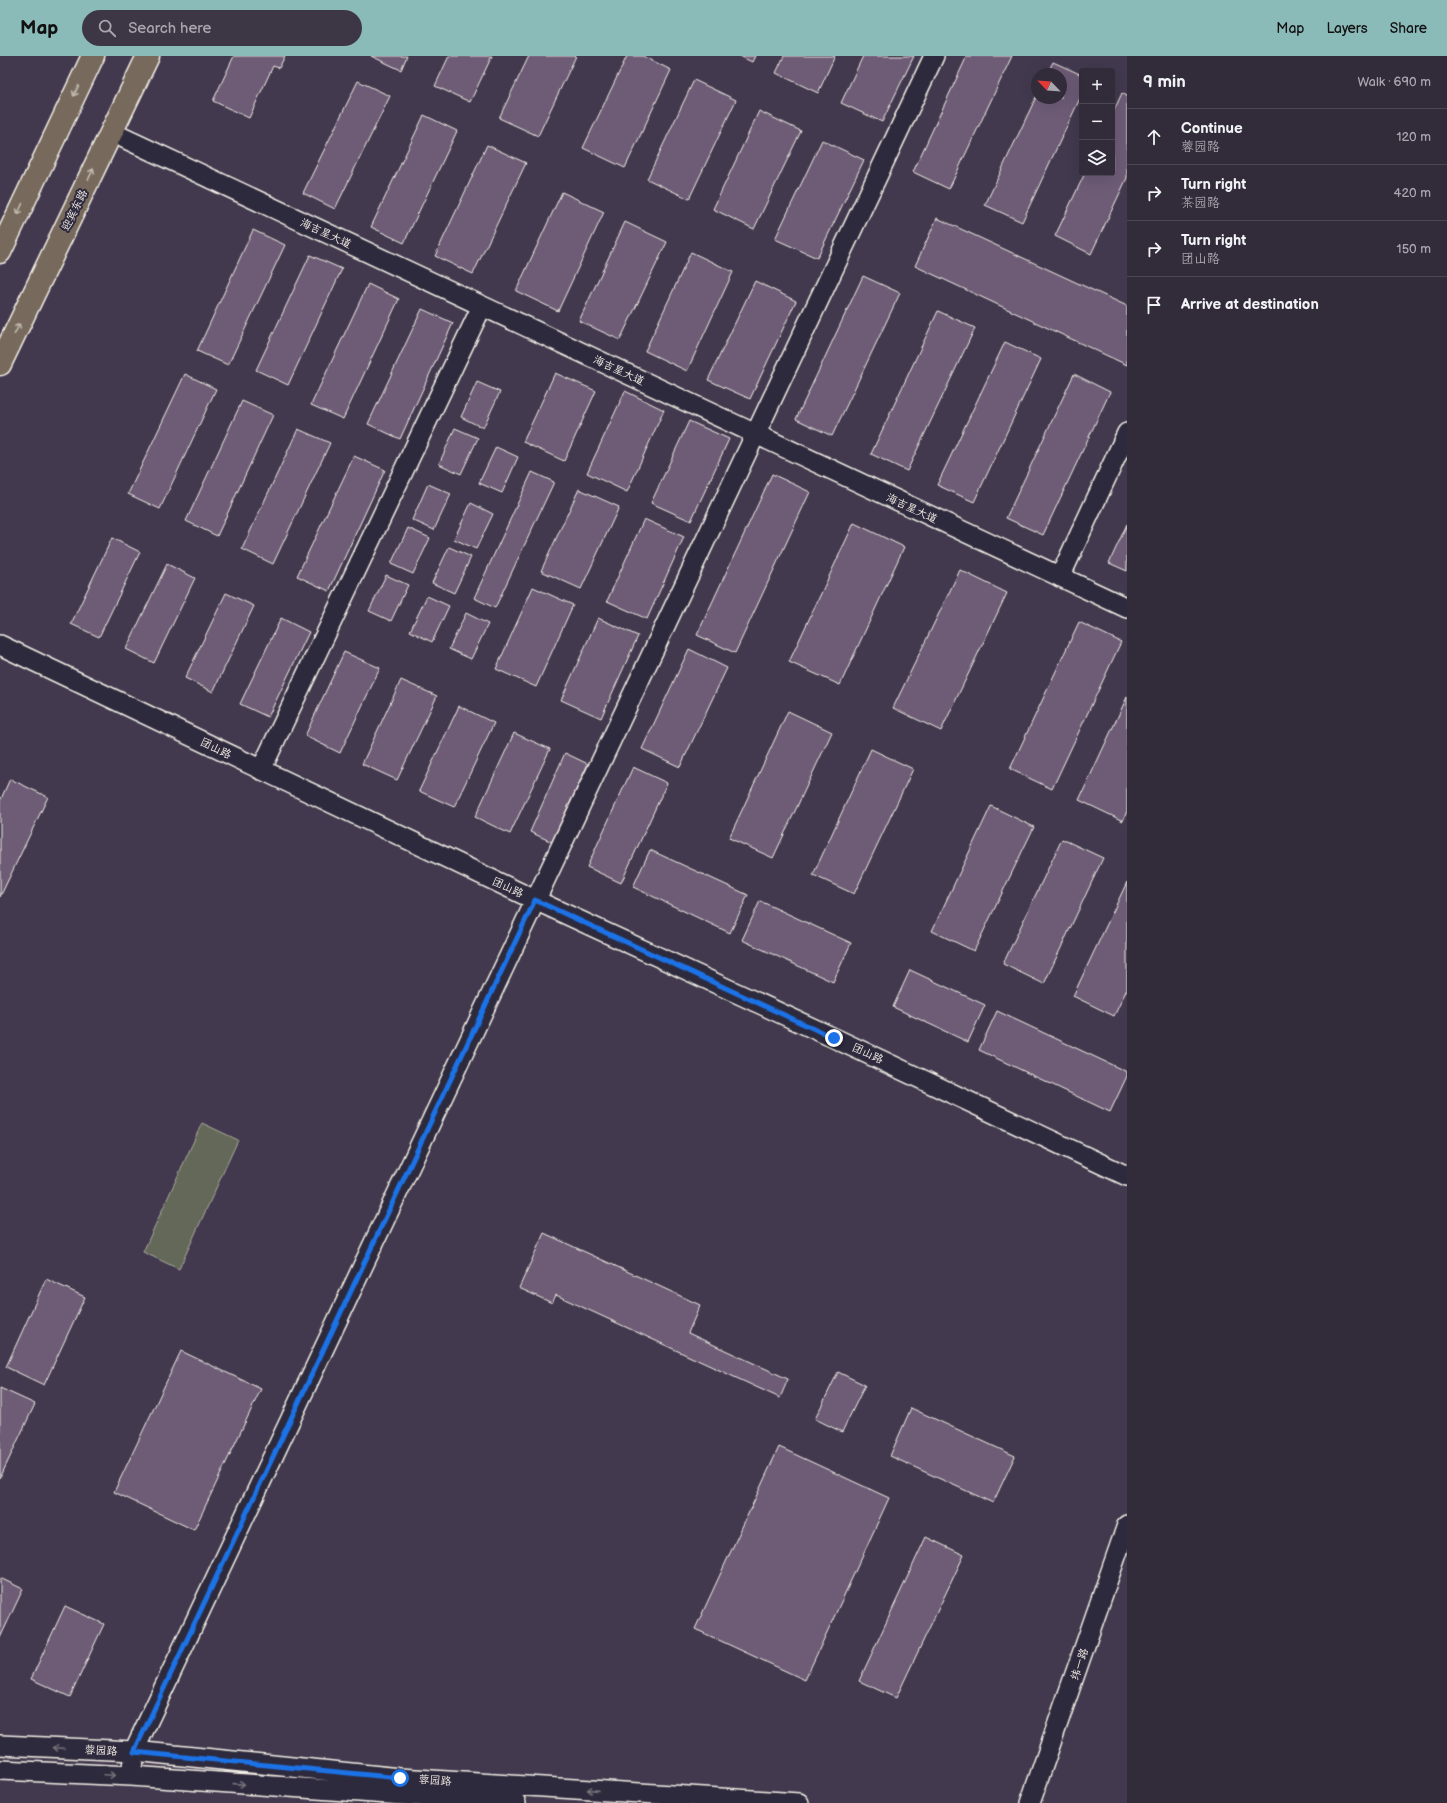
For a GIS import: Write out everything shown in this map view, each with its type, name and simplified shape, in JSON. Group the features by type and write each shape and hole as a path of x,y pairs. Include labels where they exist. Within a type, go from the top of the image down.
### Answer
{"highway":[{"path":"0,252 93,56"},
{"name":"迎宾东路","path":"0,364 148,56"}],"street":[{"path":"131,1776 134,1752 934,56"},
{"name":"海吉星大道","path":"111,132 1127,608"},
{"path":"261,770 482,306"},
{"path":"1060,577 1127,433"},
{"name":"团山路","path":"0,645 535,900 842,1041 1127,1176"},
{"name":"纬一路","path":"1030,1803 1127,1525"},
{"name":"蓉园路","path":"0,1745 134,1752 400,1778 799,1803"},
{"name":"蓉园路","path":"0,1770 131,1776 516,1803"}],"green space":[{"path":"202,1123 238,1140 179,1269 143,1252"}],"building":[{"path":"234,56 285,56 279,68 273,66 249,118 213,101"},
{"path":"371,56 407,56 401,70"},
{"path":"449,56 492,56 470,102 435,86"},
{"path":"529,56 576,56 538,136 499,118"},
{"path":"627,56 643,56 671,70 625,168 583,148"},
{"path":"740,56 755,56 752,62"},
{"path":"784,56 835,56 818,93 776,73"},
{"path":"863,56 914,56 882,122 841,103"},
{"path":"967,56 1012,56 949,189 913,172"},
{"path":"1053,62 1066,68 1050,68"},
{"path":"1067,68 1079,74 1079,100 1022,222 985,205 1033,104 1067,104"},
{"path":"694,80 736,100 689,199 647,179"},
{"path":"358,81 390,96 335,209 303,193"},
{"path":"1122,93 1127,96 1127,178 1091,254 1055,236 1084,176 1115,176 1115,108"},
{"path":"759,111 801,131 754,229 713,209"},
{"path":"424,115 457,131 404,243 371,227"},
{"path":"822,140 864,160 817,258 775,239"},
{"path":"487,145 526,163 473,274 435,256"},
{"path":"562,192 604,212 558,311 516,291"},
{"path":"937,218 1127,306 1127,365 915,266"},
{"path":"625,222 667,242 620,340 579,321"},
{"path":"253,230 285,245 228,365 197,351"},
{"path":"691,252 733,272 687,371 645,351"},
{"path":"310,255 342,269 288,385 256,370"},
{"path":"863,276 900,293 832,436 796,419"},
{"path":"755,281 796,301 750,399 708,380"},
{"path":"368,284 399,299 343,419 311,405"},
{"path":"422,309 453,323 400,439 368,424"},
{"path":"938,311 975,328 907,471 871,454"},
{"path":"1005,342 1041,359 974,502 937,485"},
{"path":"555,373 596,391 564,461 523,442"},
{"path":"185,374 216,389 160,509 128,494"},
{"path":"1074,374 1110,392 1043,535 1006,518"},
{"path":"477,382 500,392 483,428 461,417"},
{"path":"625,391 664,410 627,492 587,473"},
{"path":"242,401 273,415 217,536 186,521"},
{"path":"689,421 729,439 691,521 651,503"},
{"path":"455,428 478,438 461,474 439,464"},
{"path":"298,429 330,443 273,564 242,549"},
{"path":"496,447 518,457 502,493 479,483"},
{"path":"354,456 385,470 329,591 297,576"},
{"path":"532,472 554,482 495,608 474,598"},
{"path":"772,474 810,492 735,653 697,635"},
{"path":"428,484 451,494 434,530 412,520"},
{"path":"579,489 619,507 581,589 541,571"},
{"path":"471,503 493,514 476,549 454,539"},
{"path":"644,519 684,537 647,619 607,601"},
{"path":"854,523 904,547 840,685 789,662"},
{"path":"1127,524 1127,571 1109,563"},
{"path":"408,528 430,538 413,574 391,564"},
{"path":"112,538 140,552 99,637 71,624"},
{"path":"449,547 471,557 454,593 432,583"},
{"path":"167,564 195,578 154,663 126,649"},
{"path":"960,570 1007,593 941,731 893,708"},
{"path":"386,575 408,585 391,621 369,611"},
{"path":"533,587 573,605 536,687 496,669"},
{"path":"226,593 254,606 213,692 185,678"},
{"path":"427,596 449,606 432,642 410,631"},
{"path":"466,613 488,624 471,659 449,649"},
{"path":"281,618 309,632 268,717 240,704"},
{"path":"598,618 638,636 601,718 561,700"},
{"path":"1079,622 1121,642 1052,789 1010,769"},
{"path":"689,649 727,668 680,767 642,749"},
{"path":"344,652 380,668 340,753 305,736"},
{"path":"401,680 437,696 397,780 362,764"},
{"path":"1127,697 1127,811 1123,821 1079,800"},
{"path":"459,706 494,723 454,807 419,791"},
{"path":"788,711 832,732 773,858 729,838"},
{"path":"514,733 550,749 510,834 475,817"},
{"path":"871,749 913,769 854,894 813,875"},
{"path":"565,753 588,764 552,842 530,832"},
{"path":"633,767 667,783 621,883 587,867"},
{"path":"10,779 48,797 0,897 0,801"},
{"path":"991,806 1034,827 974,951 932,931"},
{"path":"1062,839 1103,858 1044,984 1003,964"},
{"path":"650,850 748,895 730,933 633,887"},
{"path":"1127,882 1127,989 1114,1016 1073,996"},
{"path":"760,901 851,943 833,982 742,940"},
{"path":"910,970 985,1005 968,1042 893,1007"},
{"path":"997,1011 1127,1072 1127,1076 1110,1112 979,1050"},
{"path":"544,1233 700,1305 688,1333 788,1379 780,1398 556,1295 552,1303 519,1288"},
{"path":"46,1279 85,1297 44,1385 6,1367"},
{"path":"181,1351 261,1389 194,1530 114,1492"},
{"path":"838,1372 865,1385 842,1432 815,1419"},
{"path":"0,1388 35,1404 0,1478"},
{"path":"911,1408 1015,1456 993,1503 890,1456"},
{"path":"779,1447 889,1498 805,1680 695,1629"},
{"path":"926,1537 964,1555 896,1698 859,1681"},
{"path":"0,1578 23,1589 0,1638"},
{"path":"65,1606 104,1624 70,1697 31,1679"}],"route":[{"path":"400,1778 134,1752 535,900 834,1038"}]}
